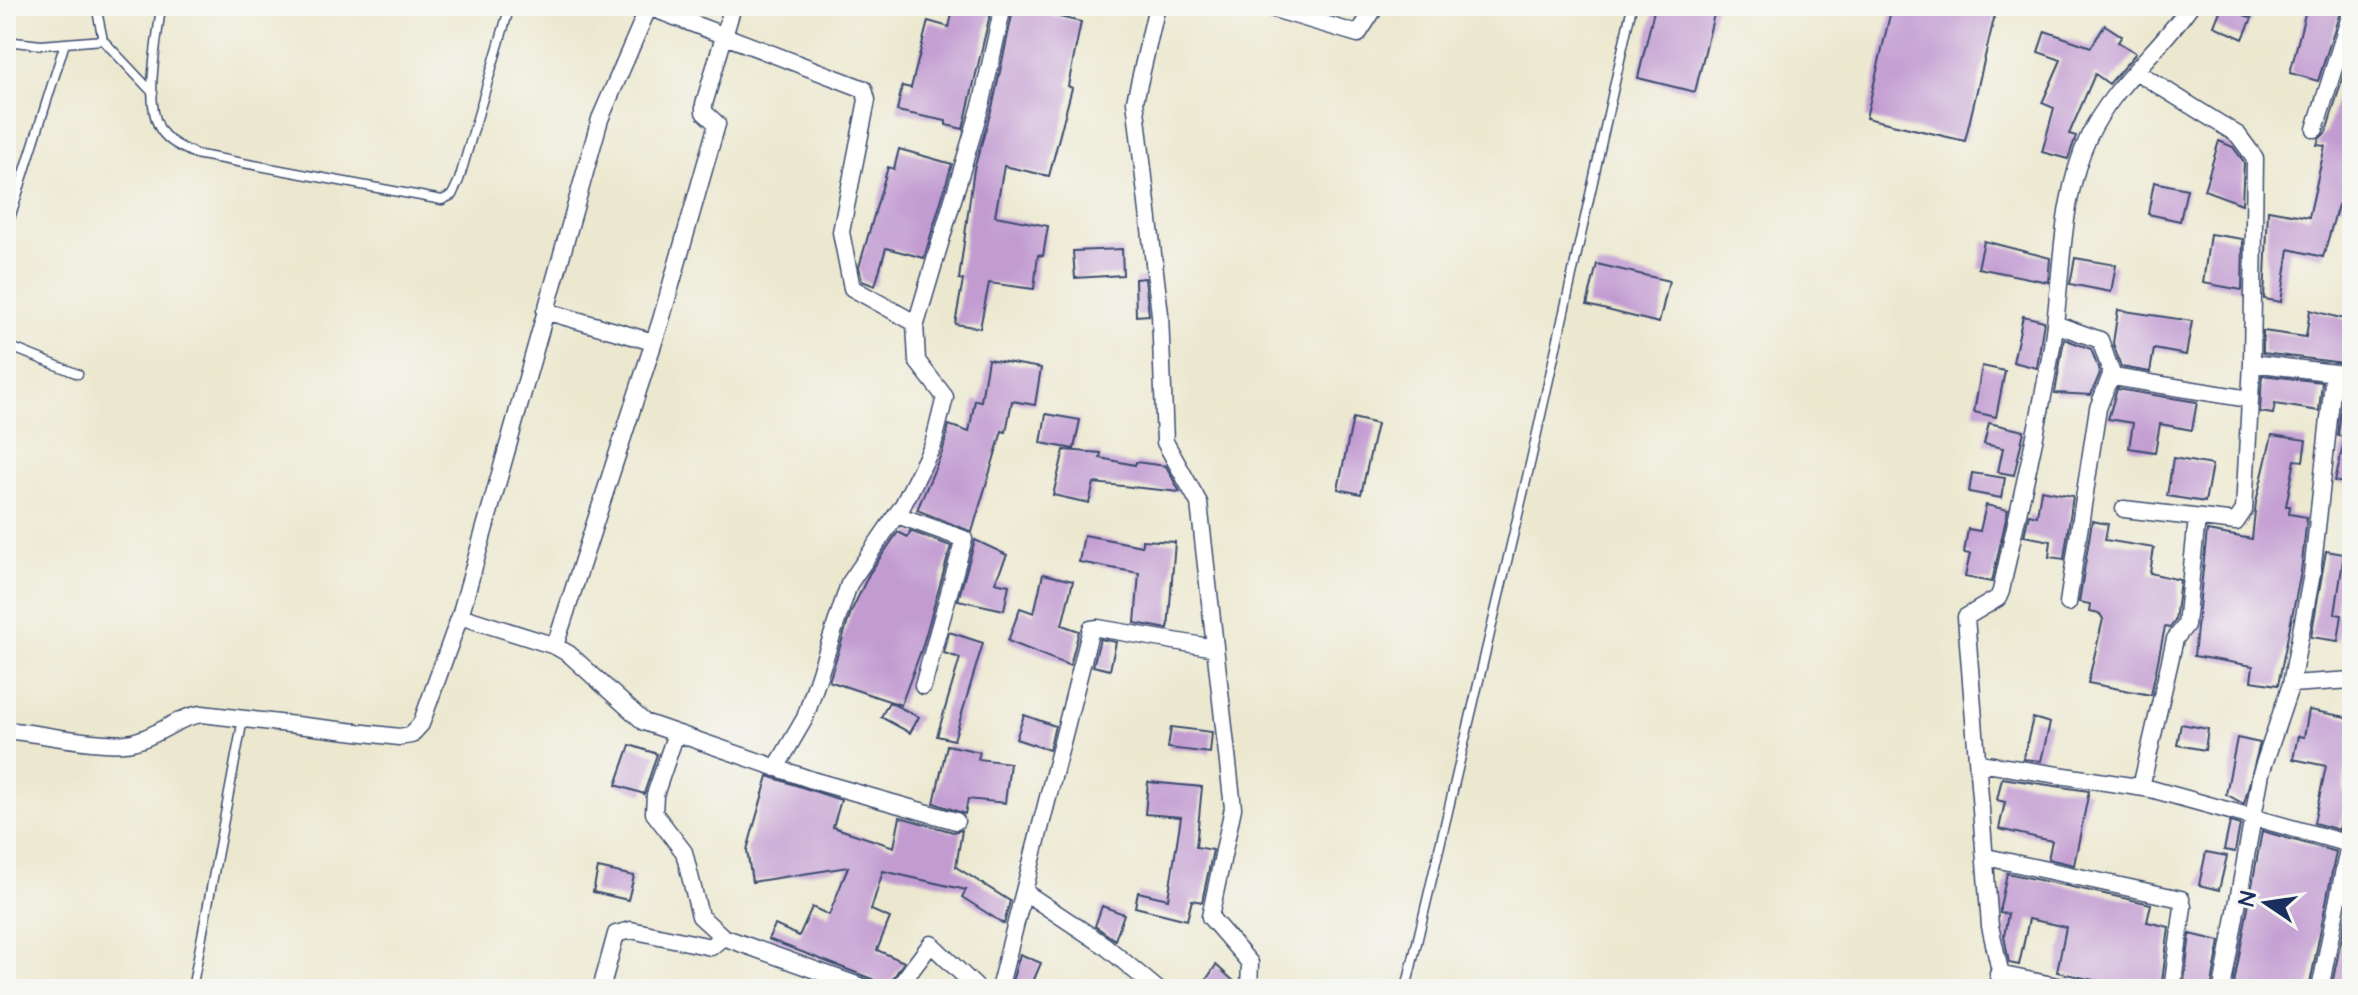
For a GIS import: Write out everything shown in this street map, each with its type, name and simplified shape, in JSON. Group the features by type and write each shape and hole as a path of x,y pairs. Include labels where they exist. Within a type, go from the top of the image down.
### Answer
{"street":[{"path":"6,730 128,743 155,734 189,716 243,718 399,737 411,735 421,724 460,616 600,119 649,6 864,89 867,100 841,232 852,288 916,324"},
{"path":"555,646 653,342 717,126 703,108 733,6"},
{"path":"776,768 805,718 849,584 897,515 933,445 946,397 917,361 916,324 982,102 1003,6"},
{"path":"1157,6 1135,110 1160,314 1165,442 1199,503 1233,808 1210,917 1250,963 1249,989"},
{"path":"1264,6 1358,34 1376,6"},
{"path":"2072,989 2001,981 1986,857 1966,617 1998,598 2001,591 2055,324 2070,195 2078,161 2095,125 2190,6"},
{"path":"2315,129 2352,10"},
{"path":"2124,509 2236,522 2243,515 2252,363 2255,158 2238,135 2137,72"},
{"path":"545,311 653,342"},
{"path":"2055,324 2100,340 2111,375 2098,408 2068,603"},
{"path":"2252,363 2352,375"},
{"path":"2222,989 2261,773 2291,684 2312,574 2334,373"},
{"path":"2111,375 2249,399"},
{"path":"897,515 964,539 923,686"},
{"path":"2141,787 2175,639 2186,625 2197,518"},
{"path":"460,616 555,646 569,654 639,718 776,768 891,805 956,821"},
{"path":"999,989 1091,629 1215,648"},
{"path":"2291,684 2352,680"},
{"path":"676,733 655,795 654,813 684,852 700,916 723,937 868,989"},
{"path":"1979,763 2141,787 2350,845 2320,989"},
{"path":"1986,857 2181,899 2183,907 2172,989"},
{"path":"1026,893 1104,945 1157,989"},
{"path":"601,989 616,934 631,930 711,947 723,937"},
{"path":"897,989 931,944 978,989"}],"lane":[{"path":"96,6 103,40 153,93"},
{"path":"161,6 153,93 160,128 174,144 195,154 447,199 459,180 510,6"},
{"path":"1406,989 1535,445 1632,6"},
{"path":"6,41 41,45 103,40"},
{"path":"6,231 65,43"},
{"path":"6,345 78,374"},
{"path":"192,989 243,718"}],"building":[{"path":"954,6 992,6 963,129 946,125 946,121 897,111 902,86 911,88 928,21 949,27"},
{"path":"1014,6 1036,6 1034,11 1081,22 1068,86 1072,88 1049,176 1004,166 995,216 1048,226 1043,256 1038,255 1034,289 989,283 980,328 955,324 963,280 959,279 974,169 993,104"},
{"path":"1655,6 1716,6 1695,92 1638,78"},
{"path":"1892,6 1997,6 1965,141 1866,118"},
{"path":"2222,6 2252,18 2243,39 2214,26"},
{"path":"2307,6 2342,6 2318,81 2290,73"},
{"path":"2105,25 2122,36 2118,42 2136,53 2109,84 2095,74 2069,134 2076,136 2068,159 2042,152 2054,108 2042,103 2061,60 2038,52 2045,31 2091,47"},
{"path":"2352,47 2352,182 2346,207 2338,205 2323,257 2289,249 2281,302 2264,299 2268,210 2309,217 2325,146 2317,145 2326,132"},
{"path":"2219,141 2233,147 2244,162 2242,204 2204,190"},
{"path":"899,149 952,164 924,258 886,248 875,286 862,281 859,267 888,167 894,169"},
{"path":"2154,182 2187,189 2180,221 2148,214"},
{"path":"2210,234 2243,239 2242,290 2203,283"},
{"path":"1984,241 2050,258 2048,282 1978,268"},
{"path":"1122,249 1123,275 1075,278 1073,251"},
{"path":"2075,258 2116,265 2111,292 2070,284"},
{"path":"1597,264 1669,281 1659,323 1587,305"},
{"path":"1145,278 1149,315 1136,316 1135,279"},
{"path":"2118,310 2192,321 2186,355 2154,349 2150,372 2121,367 2113,343"},
{"path":"2310,310 2352,321 2352,364 2263,353 2263,331 2306,337"},
{"path":"2023,316 2044,321 2037,368 2013,362"},
{"path":"2064,339 2091,349 2100,373 2091,395 2055,393"},
{"path":"988,359 1041,368 1035,405 1012,401 1006,432 1002,431 972,532 917,510 943,450 949,425 969,432 975,400 981,401"},
{"path":"1982,366 2005,371 1996,417 1974,412"},
{"path":"2262,375 2322,382 2319,411 2275,404 2273,414 2260,412"},
{"path":"2344,385 2352,386 2348,409 2352,410 2352,485 2335,481 2345,437 2338,436"},
{"path":"2117,389 2197,402 2192,430 2160,424 2155,452 2129,448 2133,423 2108,419"},
{"path":"1046,414 1080,420 1074,449 1041,443"},
{"path":"1353,418 1377,424 1361,494 1338,489"},
{"path":"1989,423 2024,431 2014,475 1998,472 2003,448 1984,444"},
{"path":"2272,435 2306,440 2303,461 2295,460 2286,506 2290,506 2289,514 2307,517 2301,572 2278,685 2251,681 2253,666 2194,656 2207,531 2252,539 2256,502"},
{"path":"1064,450 1101,453 1100,458 1135,465 1136,462 1166,466 1180,492 1094,483 1089,503 1053,495"},
{"path":"2173,458 2212,465 2205,502 2167,496"},
{"path":"1972,473 2005,478 2001,498 1969,492"},
{"path":"2041,490 2073,496 2064,559 2049,557 2051,541 2024,536 2029,514 2037,516"},
{"path":"1986,505 2008,510 1992,582 1965,577 1970,554 1964,553 1968,529 1980,531"},
{"path":"2092,521 2108,524 2105,540 2154,548 2150,573 2180,580 2175,621 2170,628 2165,627 2151,695 2088,683 2103,619 2100,614 2089,612 2090,604 2079,602"},
{"path":"910,531 951,546 922,648 901,705 829,681 851,612 869,574 898,532 908,537"},
{"path":"1084,535 1142,546 1142,540 1175,542 1168,629 1135,623 1139,573 1079,562"},
{"path":"975,540 1007,555 995,582 1009,585 1004,610 958,600"},
{"path":"2326,551 2344,554 2335,614 2342,615 2338,641 2311,637"},
{"path":"1043,574 1073,581 1062,625 1079,631 1070,666 1008,641 1020,608 1034,613"},
{"path":"949,632 983,643 954,740 937,736 960,658 944,653"},
{"path":"1100,639 1116,642 1110,670 1093,666"},
{"path":"889,702 919,717 910,733 881,717"},
{"path":"2309,710 2352,718 2343,792 2347,792 2339,830 2314,823 2326,766 2293,759 2298,736 2304,737"},
{"path":"1024,715 1055,726 1049,750 1016,739"},
{"path":"2033,718 2050,723 2041,761 2023,759"},
{"path":"2181,724 2208,729 2205,750 2177,745"},
{"path":"1171,727 1212,732 1210,753 1168,748"},
{"path":"2237,738 2260,743 2244,804 2226,794"},
{"path":"630,745 657,754 644,794 616,785"},
{"path":"947,745 980,752 978,759 1010,763 1005,803 968,799 965,814 934,803"},
{"path":"768,776 841,800 833,827 894,847 900,817 953,832 962,830 956,867 1010,901 1004,924 962,897 966,890 883,871 871,910 890,918 877,950 904,962 886,989 872,979 768,939 775,925 799,936 812,907 829,915 848,867 752,882 747,850"},
{"path":"2002,778 2089,791 2074,865 2048,859 2052,841 1999,829 2005,802 1997,800"},
{"path":"1148,782 1202,787 1196,847 1213,850 1202,902 1192,900 1187,920 1135,907 1138,892 1168,899 1181,817 1145,814"},
{"path":"2230,822 2240,825 2235,852 2224,850"},
{"path":"2262,831 2336,852 2309,989 2233,989"},
{"path":"2206,852 2227,856 2219,890 2199,885"},
{"path":"598,868 634,876 628,900 593,892"},
{"path":"2007,873 2151,904 2147,922 2169,927 2161,989 2134,989 2057,972 2066,927 2029,919 2019,965 2009,963 2004,936 2008,914 2000,913"},
{"path":"2352,888 2352,989 2331,989"},
{"path":"1102,906 1124,914 1115,940 1095,926"},
{"path":"2190,934 2220,941 2211,989 2183,989"},
{"path":"1020,954 1041,963 1030,989 1010,989"},
{"path":"1216,965 1238,985 1238,989 1200,989"}]}
